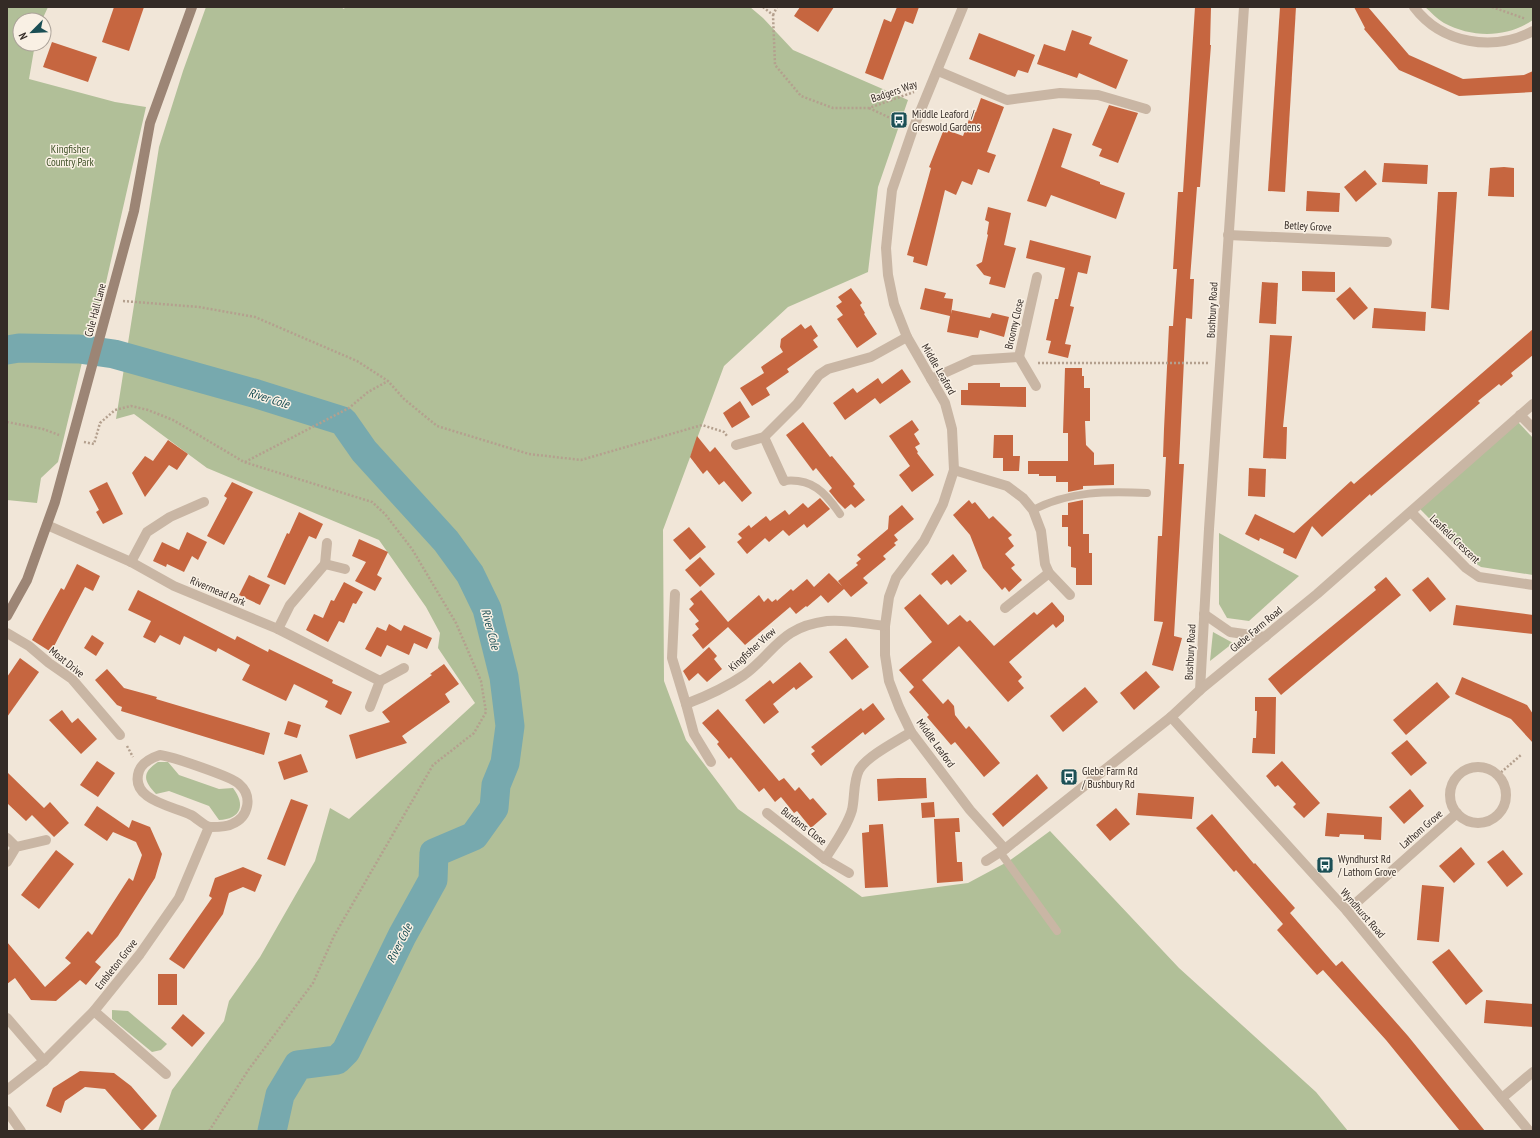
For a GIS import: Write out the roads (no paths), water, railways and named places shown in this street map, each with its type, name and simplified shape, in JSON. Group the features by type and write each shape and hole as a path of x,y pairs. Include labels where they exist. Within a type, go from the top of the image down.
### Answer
{"street":[{"name":"Cole Hall Lane","path":"7,616 27,580 55,502 134,211 150,123 192,7"},
{"name":"Middle Leaford","path":"963,7 913,129 892,190 886,248 888,275 894,304 907,337 945,403 952,429 954,470 943,504 924,541 896,578 889,597 885,626 885,655 889,681 911,732 1002,850"},
{"name":"Bushbury Road","path":"1200,690 1228,235 1244,7"},
{"path":"1414,7 1421,16 1442,32 1467,42 1493,44 1519,38 1533,31"},
{"path":"938,71 1007,100 1060,93 1098,95 1146,109"},
{"name":"Betley Grove","path":"1228,235 1387,242"},
{"name":"Broomy Close","path":"932,379 973,360 1019,357 1037,277"},
{"path":"736,445 764,437 797,404 819,375 828,369 871,357 907,337"},
{"path":"1019,357 1026,366 1036,386"},
{"name":"Glebe Farm Road","path":"986,861 1171,718 1200,690 1265,637 1411,512 1533,404"},
{"path":"1520,415 1533,428"},
{"path":"764,437 784,481"},
{"path":"954,470 1007,486 1023,498 1033,510 1041,531 1045,564 1050,573 1070,596"},
{"path":"131,562 147,532 170,517 204,502"},
{"name":"Leafield Crescent","path":"1411,512 1466,568 1479,577 1533,585"},
{"name":"Rivermead Park","path":"47,525 131,562 174,586 278,629 380,681"},
{"path":"278,629 290,605 325,564 327,543"},
{"path":"325,564 345,569"},
{"path":"1005,608 1050,573"},
{"path":"675,594 672,658 694,734 712,762"},
{"name":"Bushbury Road","path":"1204,614 1230,632 1265,637"},
{"name":"Kingfisher View","path":"686,704 718,692 745,674 788,633 802,627 827,621 885,626"},
{"name":"Moat Drive","path":"7,633 29,646 49,663 72,679 120,735"},
{"path":"370,707 380,681 404,668"},
{"name":"Wyndhurst Road","path":"1171,718 1347,911 1529,1131"},
{"name":"Burdons Close","path":"825,858 845,826 852,810 856,778 859,769 867,761 911,732"},
{"path":"165,756 238,783 246,794 248,807 245,813 232,825 209,827 190,815 146,797 138,785 138,774 140,768 153,758 165,756"},
{"name":"Lathom Grove","path":"1475,767 1487,769 1498,775 1506,791 1502,808 1497,815 1490,820 1481,822 1464,819 1457,813 1453,806 1451,789 1459,774 1466,769 1475,767"},
{"name":"Burdons Close","path":"767,813 825,858 849,873"},
{"name":"Lathom Grove","path":"1347,911 1457,813"},
{"name":"Embleton Grove","path":"7,1090 44,1061 94,1011 140,954 179,898 209,827"},
{"path":"7,838 16,847"},
{"path":"7,862 16,847 46,840"},
{"path":"94,1011 166,1074"},
{"path":"7,1018 44,1061"},
{"path":"1502,1098 1533,1072"},
{"path":"7,1111 21,1131"}],"lane":[{"path":"784,481 797,480 812,485 827,496 840,514"},
{"path":"1033,510 1046,503 1082,493 1147,493"},
{"path":"1002,850 1057,931"}],"waterway":[{"name":"River Cole","path":"7,350 19,348 79,349 114,354 257,394 343,421 364,451 446,541 470,574 487,609 504,677 510,726 505,763 496,785 494,808 474,836 434,853 433,880 402,936 346,1051 337,1060 298,1065 280,1095 272,1131"}],"place":[{"name":"Middle Leaford / Greswold Gardens","path":"899,120"},
{"name":"Glebe Farm Rd / Bushbury Rd","path":"1069,777"},
{"name":"Wyndhurst Rd / Lathom Grove","path":"1325,865"}],"park label":[{"name":"Kingfisher Country Park","path":"70,155"}]}
